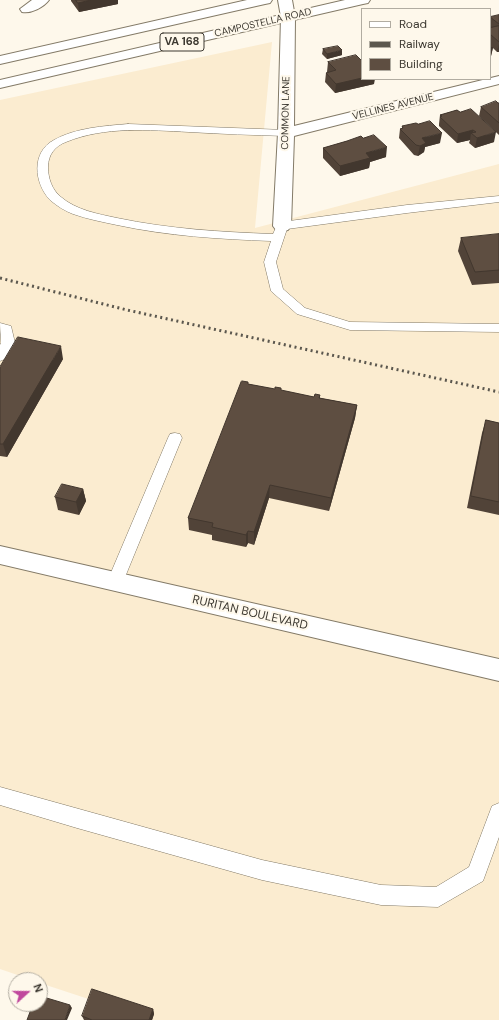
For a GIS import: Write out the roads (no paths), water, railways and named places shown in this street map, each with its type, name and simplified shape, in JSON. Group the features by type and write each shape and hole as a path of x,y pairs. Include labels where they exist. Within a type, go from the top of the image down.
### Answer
{"street":[{"path":"27,9 42,0"},
{"name":"CAMPOSTELLA ROAD","path":"0,60 265,0"},
{"name":"COMMON LANE","path":"280,232 286,133 288,17 286,0"},
{"name":"CAMPOSTELLA ROAD","path":"0,84 363,0"},
{"name":"VELLINES AVENUE","path":"286,133 499,80"},
{"name":"RURITAN BOULEVARD","path":"0,555 499,670"}],"lane":[{"path":"286,133 168,128 108,129 66,138 51,145 44,157 42,171 49,191 59,202 81,213 155,229 232,236 280,232 407,209 499,199"},
{"path":"280,232 270,262 277,291 301,311 350,326 499,328"},
{"path":"0,327 6,329 8,343 0,356"},
{"path":"115,582 175,438"},
{"path":"0,796 77,819 262,870 381,895 438,897 476,874 499,812"}],"railway":[{"path":"0,278 127,310 499,392"}]}
